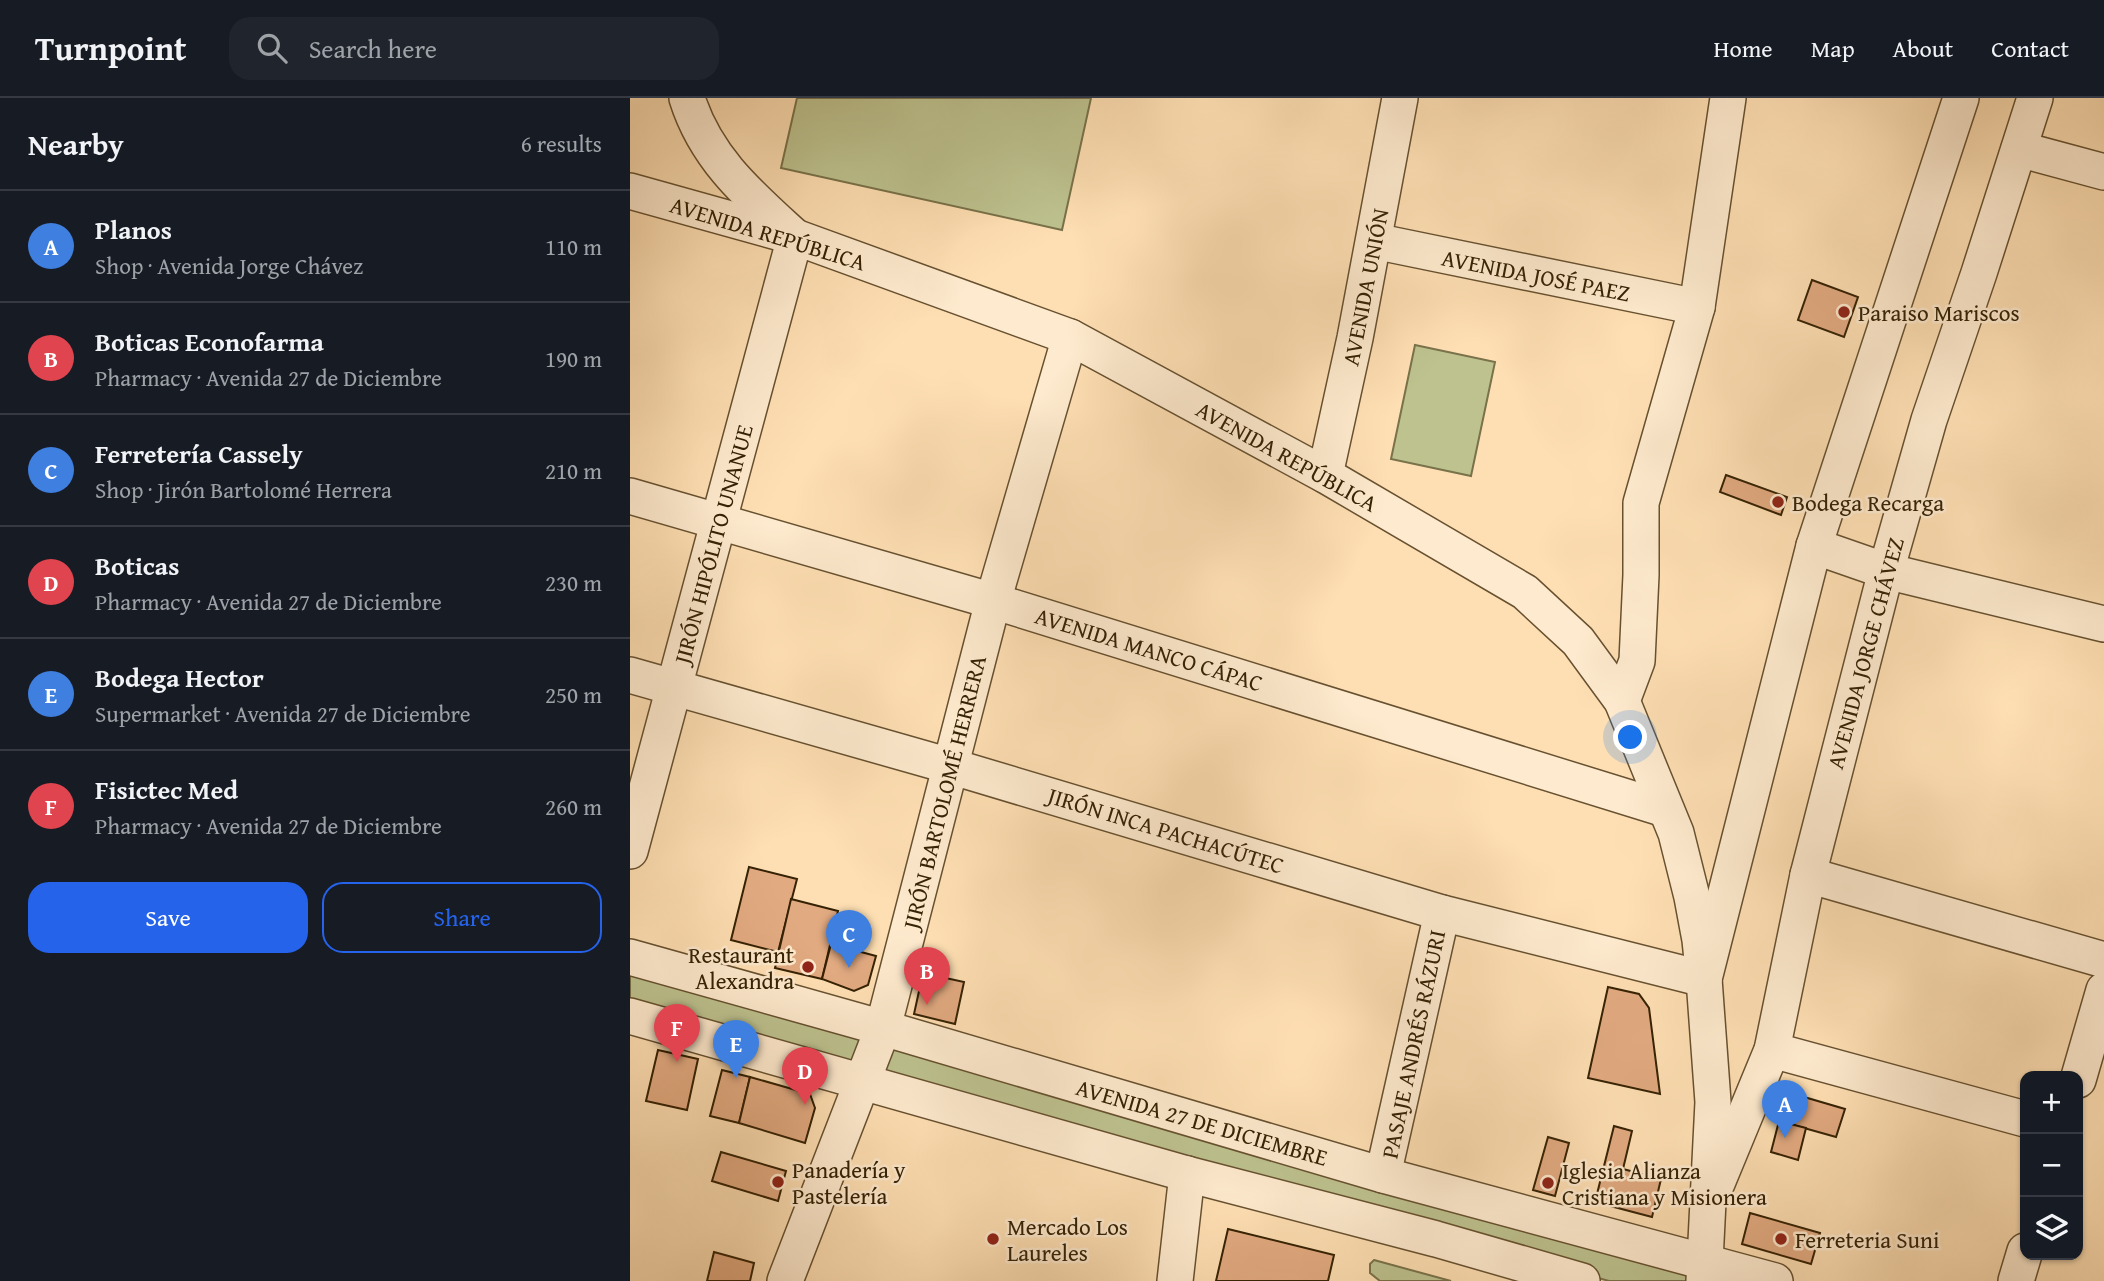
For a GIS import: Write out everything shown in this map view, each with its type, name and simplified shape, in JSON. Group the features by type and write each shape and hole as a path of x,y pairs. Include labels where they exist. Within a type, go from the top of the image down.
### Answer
{"street":[{"path":"687,98 711,152 749,195 795,237"},
{"name":"AVENIDA UNIÓN","path":"1325,475 1374,241 1400,98"},
{"path":"1622,701 1637,661 1641,503 1698,307 1728,98"},
{"name":"AVENIDA JORGE CHÁVEZ","path":"1704,1271 1713,1102 1704,979 1814,546 1961,98"},
{"name":"AVENIDA JORGE CHÁVEZ","path":"1707,1209 1772,1051 1808,875 1886,571 1929,421 2035,98"},
{"path":"2019,149 2104,173"},
{"name":"AVENIDA REPÚBLICA","path":"630,191 795,237 1070,337 1325,475 1525,592 1578,641 1622,701 1676,833 1692,897 1704,979"},
{"name":"JIRÓN HIPÓLITO UNANUE","path":"630,851 795,237"},
{"name":"AVENIDA JOSÉ PAEZ","path":"1374,241 1698,307"},
{"name":"JIRÓN BARTOLOMÉ HERRERA","path":"785,1281 883,1028 993,601 1070,337"},
{"name":"AVENIDA MANCO CÁPAC","path":"630,496 993,601 1665,808"},
{"path":"1814,546 1886,571 2104,624"},
{"name":"JIRÓN INCA PACHACÚTEC","path":"630,675 950,766 1442,913 1704,979"},
{"path":"1808,875 2104,960"},
{"name":"PASAJE ANDRÉS RÁZURI","path":"1384,1175 1442,913"},
{"name":"AVENIDA 27 DE DICIEMBRE","path":"630,957 883,1028 1704,1271 1775,1281"},
{"path":"2081,1071 2104,990"},
{"path":"630,1016 1187,1174 1436,1239 1582,1281"},
{"path":"1772,1051 2020,1118"},
{"path":"1175,1281 1187,1174"},
{"path":"2016,1281 2022,1260"}],"green space":[{"path":"797,98 1091,98 1062,230 781,168"},
{"path":"1415,345 1495,362 1471,476 1391,459"},
{"path":"630,964 871,1034 856,1070 630,1008"},
{"path":"889,1040 1696,1269 1695,1281 1609,1281 876,1077"},
{"path":"1374,1260 1451,1281 1380,1281 1370,1273 1370,1264"}],"building":[{"path":"1812,280 1858,297 1844,337 1798,320"},
{"path":"1726,475 1787,497 1781,515 1720,492"},
{"path":"749,867 797,879 778,952 731,940"},
{"path":"791,899 838,911 822,979 775,968"},
{"path":"831,944 876,956 868,985 854,991 822,979"},
{"path":"923,973 964,982 955,1024 914,1014"},
{"path":"1608,987 1639,994 1649,1008 1660,1094 1588,1078"},
{"path":"658,1050 698,1059 687,1110 646,1101"},
{"path":"722,1070 750,1077 739,1123 710,1116"},
{"path":"750,1077 810,1094 815,1108 805,1143 739,1123"},
{"path":"1787,1092 1845,1109 1836,1137 1779,1121"},
{"path":"1779,1121 1806,1128 1798,1160 1771,1152"},
{"path":"1614,1126 1632,1131 1623,1169 1661,1179 1652,1217 1595,1202"},
{"path":"1548,1137 1569,1143 1555,1196 1533,1190"},
{"path":"721,1152 786,1171 778,1201 712,1181"},
{"name":"Ferreteria Suni","path":"1750,1213 1820,1233 1811,1264 1742,1244"},
{"path":"1228,1229 1334,1255 1328,1281 1216,1281"},
{"path":"714,1252 754,1263 750,1281 707,1281"}],"place":[{"name":"Paraiso Mariscos","path":"1844,312"},
{"name":"Bodega Recarga","path":"1778,502"},
{"name":"Restaurant Alexandra","path":"808,967"},
{"name":"Ferretería Cassely","path":"849,968"},
{"name":"Boticas Econofarma","path":"927,1005"},
{"name":"Fisictec Med","path":"677,1062"},
{"name":"Bodega Hector","path":"736,1078"},
{"name":"Boticas","path":"805,1105"},
{"name":"Planos","path":"1785,1138"},
{"name":"Panadería y Pastelería","path":"778,1182"},
{"name":"Iglesia Alianza Cristiana y Misionera","path":"1548,1183"},
{"name":"Mercado Los Laureles","path":"993,1239"},
{"name":"Ferreteria Suni","path":"1781,1239"}]}
